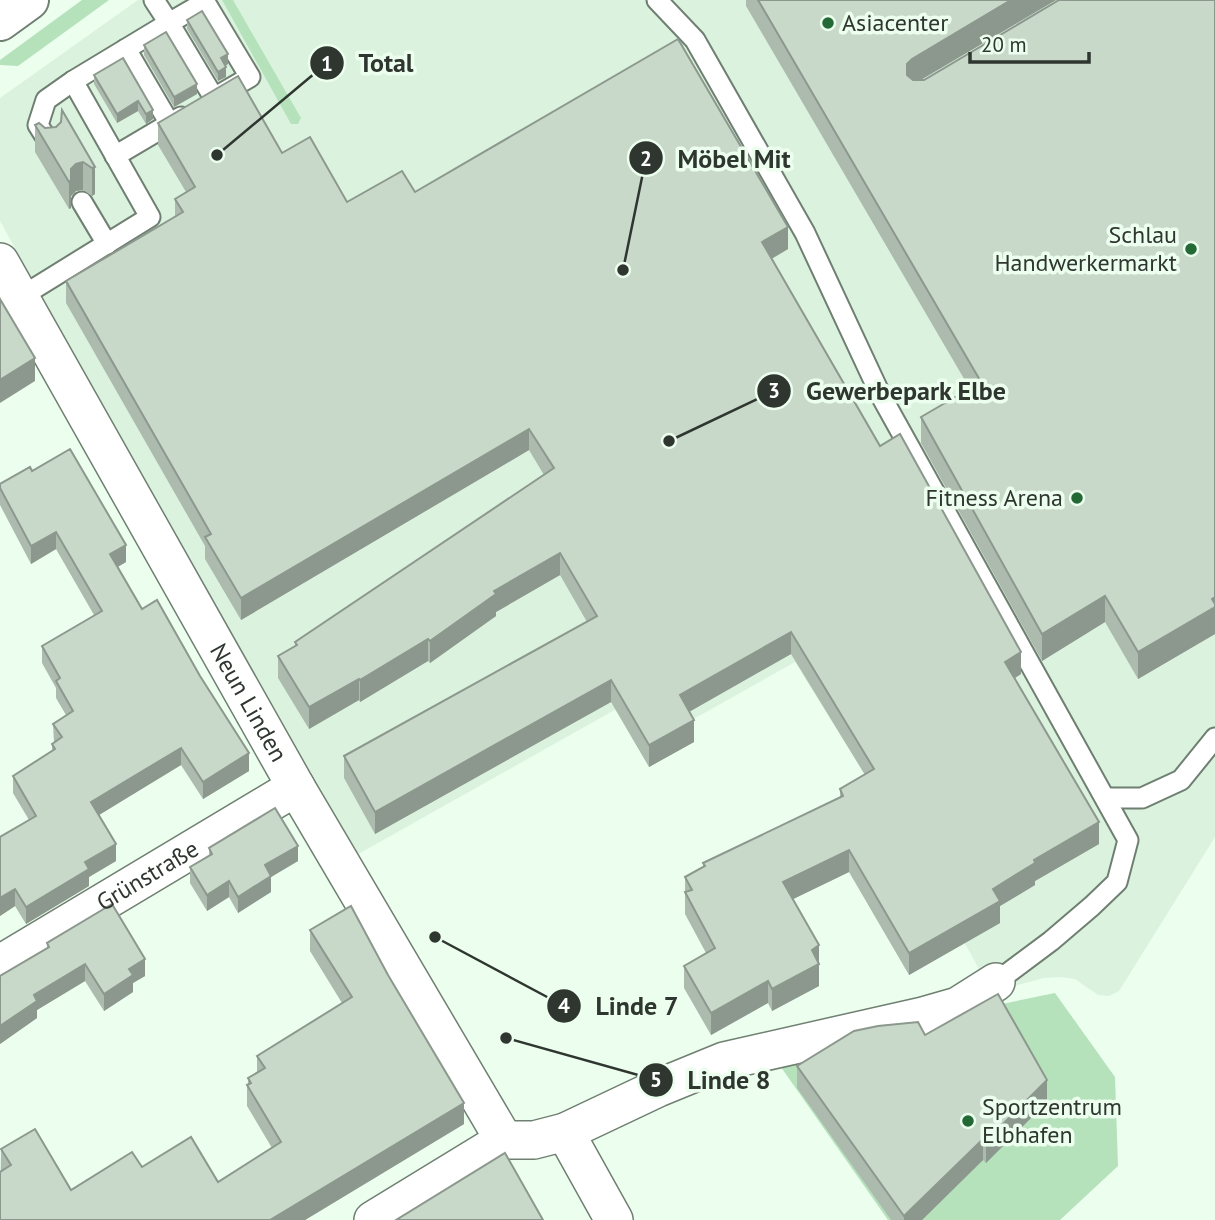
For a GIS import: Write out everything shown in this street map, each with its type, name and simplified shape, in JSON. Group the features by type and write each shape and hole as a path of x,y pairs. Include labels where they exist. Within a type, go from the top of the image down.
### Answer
{"main road":[{"path":"0,21 29,0"}],"street":[{"name":"Neun Linden","path":"0,262 296,787 504,1140"},
{"name":"Grünstraße","path":"0,964 296,787"},
{"path":"373,1220 504,1140 534,1140 565,1132 657,1088 724,1061 958,1006 996,982"},
{"path":"565,1132 614,1220"}],"lane":[{"path":"154,0 214,98"},
{"path":"657,0 695,40 805,233 881,396 1128,841 1116,882 1093,906 996,982"},
{"path":"50,144 38,125 46,100 205,2 250,77 115,156"},
{"path":"126,49 170,124"},
{"path":"19,298 150,217 73,81"},
{"path":"82,202 107,244"},
{"path":"1106,798 1142,799 1181,780 1215,738"}],"shaded area":[{"path":"138,0 1215,0 1215,837 1119,991 1109,996 1098,995 1075,979 1061,977 1044,978 1010,987 984,978 958,931 969,925 849,749 795,662 649,744 627,703 353,857 0,221 0,98"}],"green space":[{"path":"82,0 109,0 18,66 0,65 0,60"},
{"path":"222,0 233,0 301,118 298,124 291,124"},
{"name":"Sportzentrum Elbhafen","path":"1055,993 1115,1077 1118,1166 1060,1220 888,1220 776,1060 963,1012"}],"building":[{"path":"758,0 1011,0 912,59 907,64 907,75 913,80 924,80 1059,0 1215,0 1215,597 1212,599 1215,607 1138,652 1105,596 1042,634 921,417 981,382"},
{"path":"202,11 228,54 221,58 226,67 218,72 187,20"},
{"path":"166,32 197,84 174,97 144,45"},
{"path":"678,39 788,227 762,242 880,446 900,434 1021,652 1005,662 1099,822 1034,860 1035,863 993,889 1000,901 909,953 849,850 783,882 819,945 812,950 819,964 772,989 768,981 711,1013 684,966 715,948 685,892 692,890 685,877 705,866 703,863 843,796 840,789 874,769 791,632 680,695 694,720 649,745 611,680 375,812 344,756 597,616 560,553 494,591 496,594 430,641 428,639 309,707 278,656 554,468 529,429 241,598 205,537 211,534 66,281 183,212 175,199 195,187 158,123 238,76 282,153 310,137 347,202 402,171 415,192"},
{"path":"123,58 153,110 146,114 138,101 117,114 94,75"},
{"path":"62,110 95,167 83,162 76,164 71,169 69,182 35,125 39,123 45,128 56,127 61,122"},
{"path":"0,299 35,358 0,380"},
{"path":"70,449 126,545 110,554 142,609 157,600 200,676 249,753 203,782 181,748 91,802 116,844 85,862 89,869 26,907 15,889 0,898 0,837 36,816 13,776 55,749 52,744 62,737 53,724 73,711 56,681 60,678 42,646 102,611 56,532 31,546 0,484 30,467 32,471"},
{"path":"275,808 298,846 265,865 271,876 238,897 229,881 207,895 190,867 212,854 209,848"},
{"path":"112,904 145,959 129,969 133,975 104,994 85,964 34,995 37,1001 0,1026 0,976 49,947 47,943"},
{"path":"351,906 388,975 464,1103 270,1220 0,1220 0,1172 11,1165 1,1149 35,1129 71,1190 132,1152 142,1167 191,1137 218,1182 281,1142 247,1085 251,1083 248,1078 265,1068 257,1056 352,997 310,930"},
{"path":"998,994 1047,1080 986,1141 983,1139 904,1216 797,1066 854,1031 918,1022 925,1035"},
{"path":"505,1153 543,1220 396,1220"}],"place":[{"name":"Asiacenter","path":"828,23"},
{"name":"Total","path":"217,155"},
{"name":"Schlau Handwerkermarkt","path":"1191,249"},
{"name":"Möbel Mit","path":"623,270"},
{"name":"Gewerbepark Elbe","path":"669,441"},
{"name":"Fitness Arena","path":"1077,498"},
{"name":"Linde 7","path":"435,937"},
{"name":"Linde 8","path":"506,1038"},
{"name":"Sportzentrum Elbhafen","path":"968,1121"}]}
